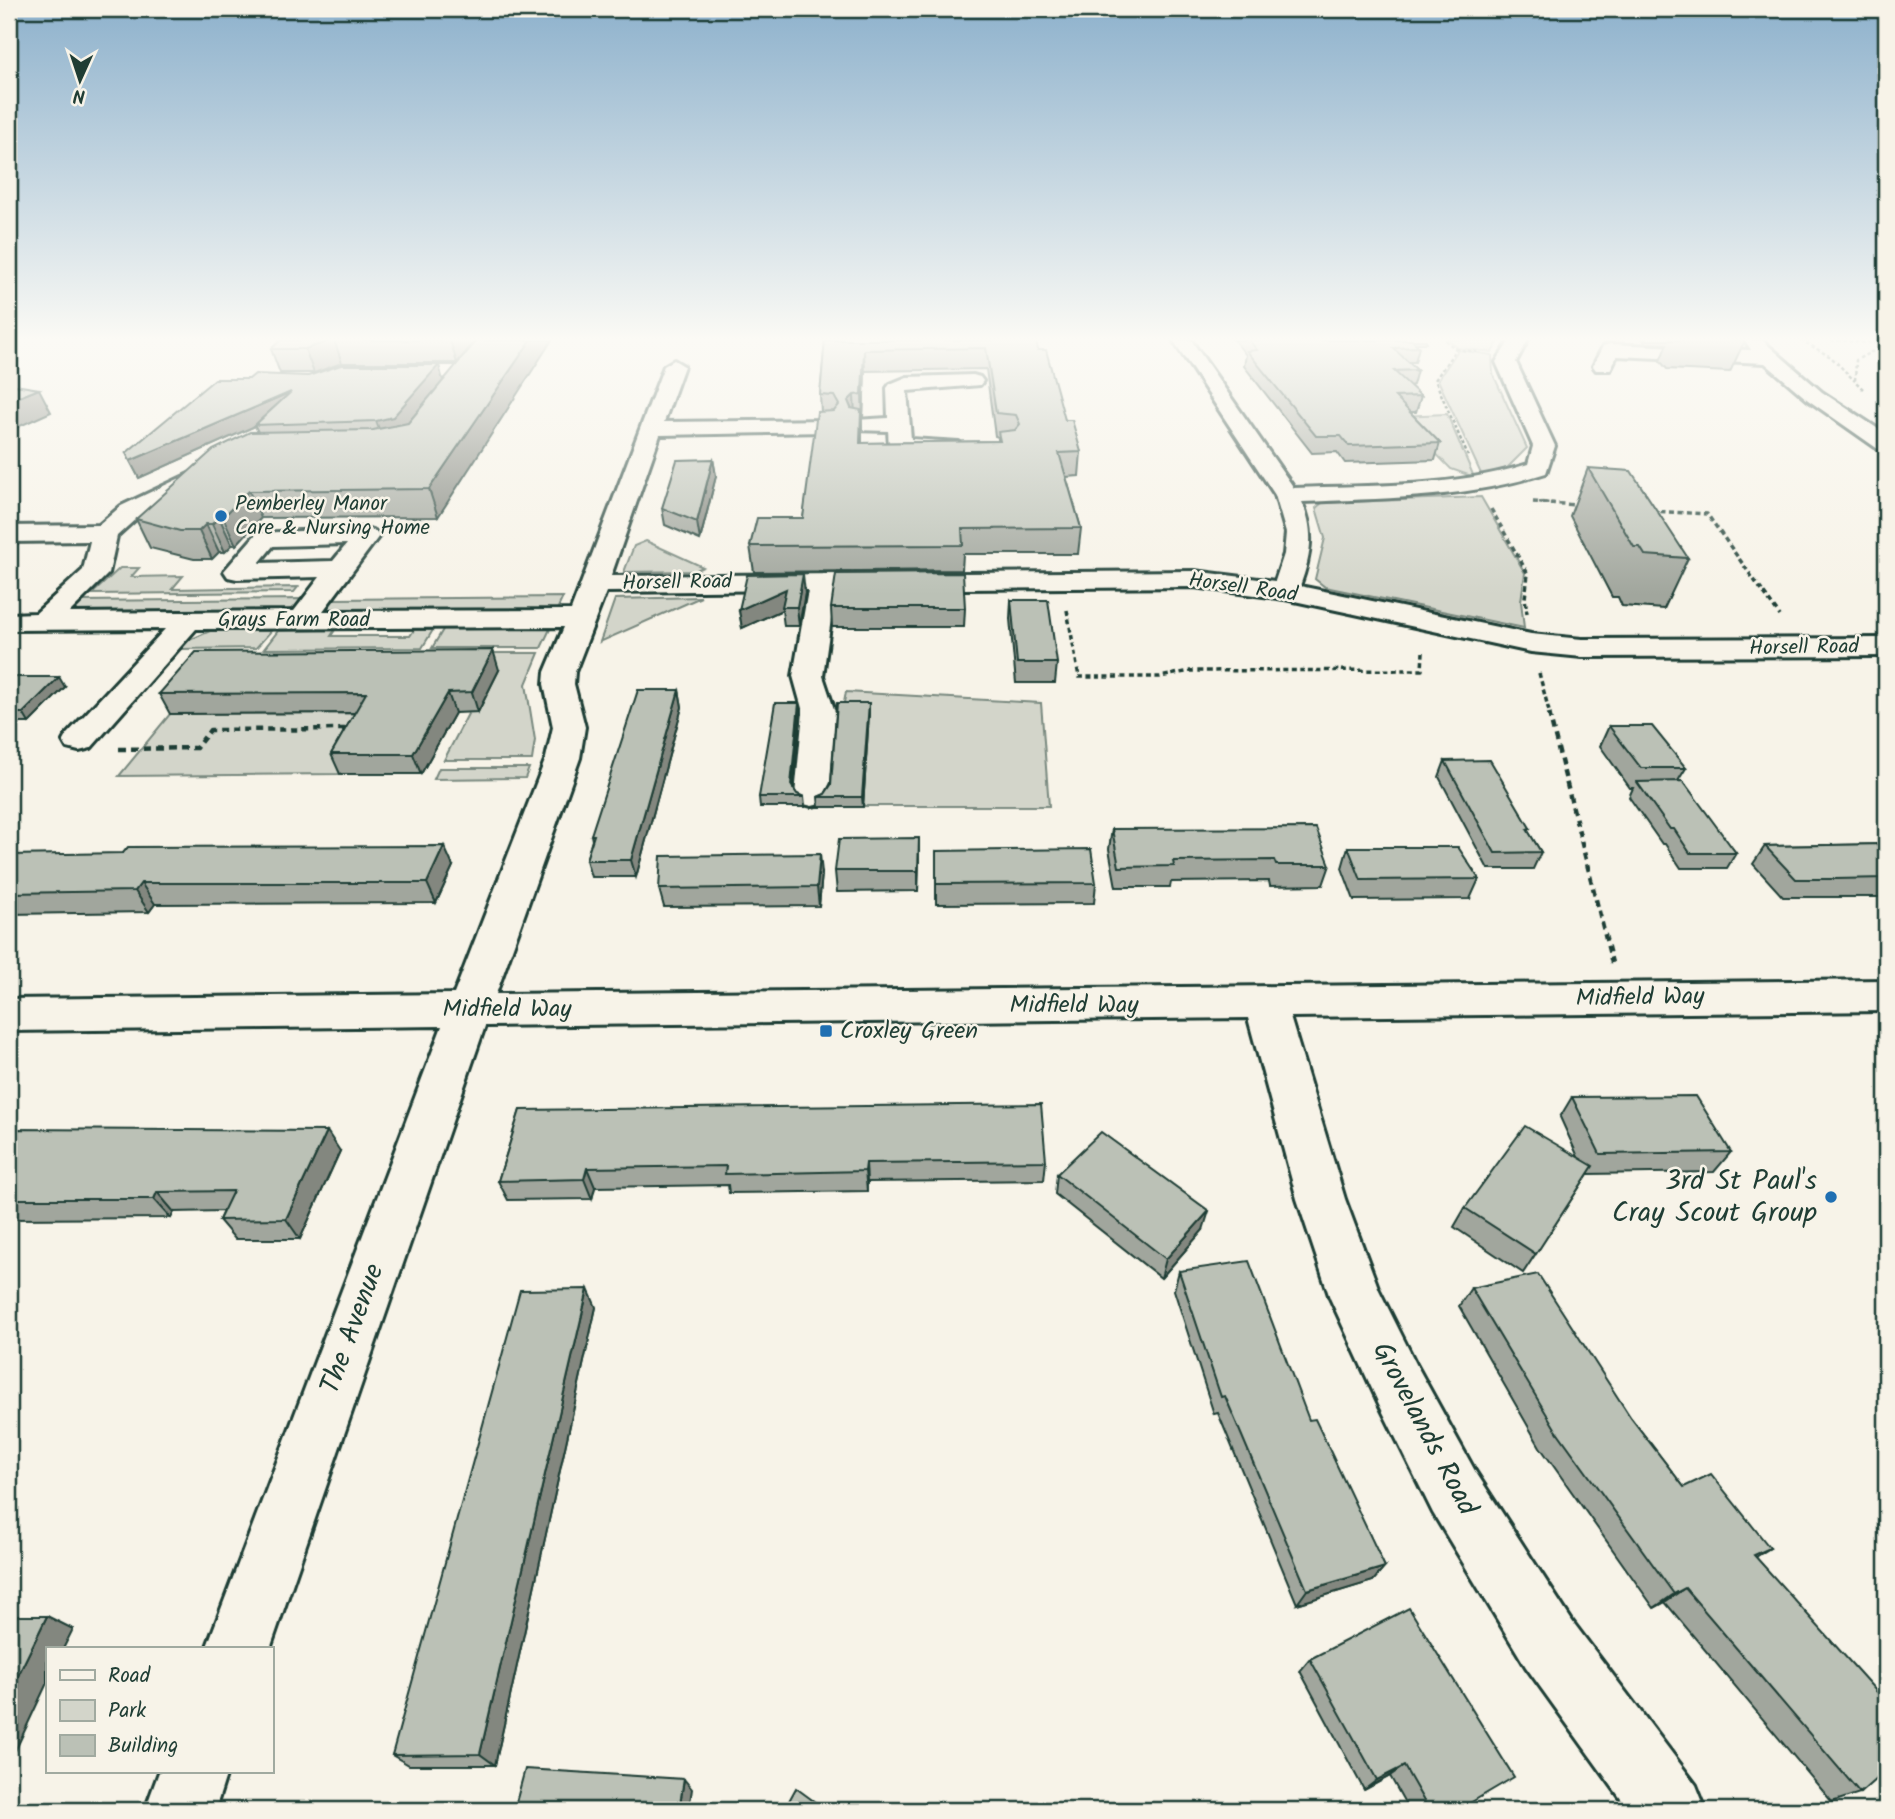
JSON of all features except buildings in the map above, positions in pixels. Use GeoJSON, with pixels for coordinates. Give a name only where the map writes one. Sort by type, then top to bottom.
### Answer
{"type":"FeatureCollection","features":[{"type":"Feature","properties":{"kind":"street"},"geometry":{"type":"LineString","coordinates":[[469,1010],[563,758],[569,727],[559,684],[560,672],[595,584],[652,425]]}},
{"type":"Feature","properties":{"kind":"street"},"geometry":{"type":"LineString","coordinates":[[863,425],[867,425]]}},
{"type":"Feature","properties":{"kind":"street"},"geometry":{"type":"LineString","coordinates":[[899,425],[900,443],[906,445],[966,446]]}},
{"type":"Feature","properties":{"kind":"street"},"geometry":{"type":"LineString","coordinates":[[1240,425],[1287,495],[1297,516],[1300,533],[1298,554],[1285,592]]}},
{"type":"Feature","properties":{"kind":"street"},"geometry":{"type":"LineString","coordinates":[[1287,495],[1483,491],[1538,468],[1545,446],[1535,425]]}},
{"type":"Feature","properties":{"kind":"street"},"geometry":{"type":"LineString","coordinates":[[1858,425],[1886,444]]}},
{"type":"Feature","properties":{"kind":"street"},"geometry":{"type":"LineString","coordinates":[[650,429],[827,426]]}},
{"type":"Feature","properties":{"kind":"street"},"geometry":{"type":"LineString","coordinates":[[43,622],[96,573],[105,533],[130,511],[233,460]]}},
{"type":"Feature","properties":{"kind":"street"},"geometry":{"type":"LineString","coordinates":[[9,534],[105,533]]}},
{"type":"Feature","properties":{"kind":"street"},"geometry":{"type":"LineString","coordinates":[[302,620],[342,569]]}},
{"type":"Feature","properties":{"kind":"street","name":"Horsell Road"},"geometry":{"type":"LineString","coordinates":[[595,584],[1194,579],[1285,592],[1531,643],[1582,648],[1886,647]]}},
{"type":"Feature","properties":{"kind":"street"},"geometry":{"type":"LineString","coordinates":[[812,795],[819,712],[808,676],[823,581]]}},
{"type":"Feature","properties":{"kind":"street","name":"Grays Farm Road"},"geometry":{"type":"LineString","coordinates":[[9,622],[580,618]]}},
{"type":"Feature","properties":{"kind":"street"},"geometry":{"type":"LineString","coordinates":[[79,741],[189,621]]}},
{"type":"Feature","properties":{"kind":"street","name":"Midfield Way"},"geometry":{"type":"LineString","coordinates":[[9,1015],[1886,995]]}},
{"type":"Feature","properties":{"kind":"street","name":"Grovelands Road"},"geometry":{"type":"LineString","coordinates":[[1265,1003],[1321,1199],[1356,1298],[1398,1385],[1454,1492],[1549,1644],[1671,1810]]}},
{"type":"Feature","properties":{"kind":"street","name":"The Avenue"},"geometry":{"type":"LineString","coordinates":[[239,1647],[469,1010]]}},
{"type":"Feature","properties":{"kind":"street"},"geometry":{"type":"LineString","coordinates":[[180,1810],[194,1773]]}},
{"type":"Feature","properties":{"kind":"path"},"geometry":{"type":"LineString","coordinates":[[1454,425],[1483,491],[1528,574],[1525,598],[1531,643],[1620,998]]}},
{"type":"Feature","properties":{"kind":"path"},"geometry":{"type":"LineString","coordinates":[[1483,491],[1582,506]]}},
{"type":"Feature","properties":{"kind":"path"},"geometry":{"type":"LineString","coordinates":[[1651,510],[1707,514],[1804,648]]}},
{"type":"Feature","properties":{"kind":"path"},"geometry":{"type":"LineString","coordinates":[[1061,579],[1079,677],[1160,677],[1190,671],[1422,670],[1425,622]]}},
{"type":"Feature","properties":{"kind":"path"},"geometry":{"type":"LineString","coordinates":[[117,749],[196,748],[210,730],[352,729]]}},
{"type":"Feature","properties":{"kind":"green space"},"geometry":{"type":"Polygon","coordinates":[[[1408,425],[1452,425],[1474,477],[1451,469],[1408,425]]]}},
{"type":"Feature","properties":{"kind":"green space"},"geometry":{"type":"Polygon","coordinates":[[[1459,425],[1516,425],[1527,448],[1507,468],[1482,476],[1459,425]]]}},
{"type":"Feature","properties":{"kind":"green space"},"geometry":{"type":"Polygon","coordinates":[[[1481,497],[1525,573],[1521,601],[1524,628],[1325,587],[1315,579],[1325,538],[1316,508],[1322,503],[1481,497]]]}},
{"type":"Feature","properties":{"kind":"green space"},"geometry":{"type":"Polygon","coordinates":[[[646,541],[703,567],[694,571],[624,572],[634,546],[646,541]]]}},
{"type":"Feature","properties":{"kind":"green space"},"geometry":{"type":"Polygon","coordinates":[[[120,568],[139,568],[131,577],[183,576],[172,589],[298,587],[294,592],[92,594],[120,568]]]}},
{"type":"Feature","properties":{"kind":"green space"},"geometry":{"type":"Polygon","coordinates":[[[563,597],[556,612],[322,613],[332,599],[563,597]]]}},
{"type":"Feature","properties":{"kind":"green space"},"geometry":{"type":"Polygon","coordinates":[[[701,597],[600,642],[615,599],[701,597]]]}},
{"type":"Feature","properties":{"kind":"green space"},"geometry":{"type":"Polygon","coordinates":[[[305,599],[296,607],[281,613],[70,614],[68,611],[79,601],[305,599]]]}},
{"type":"Feature","properties":{"kind":"green space"},"geometry":{"type":"Polygon","coordinates":[[[551,627],[541,648],[432,648],[444,628],[551,627]]]}},
{"type":"Feature","properties":{"kind":"green space"},"geometry":{"type":"Polygon","coordinates":[[[335,630],[331,636],[410,636],[414,630],[433,630],[422,648],[264,649],[278,631],[335,630]]]}},
{"type":"Feature","properties":{"kind":"green space"},"geometry":{"type":"Polygon","coordinates":[[[210,631],[271,631],[256,648],[180,649],[187,641],[210,631]]]}},
{"type":"Feature","properties":{"kind":"green space"},"geometry":{"type":"Polygon","coordinates":[[[471,653],[539,653],[526,684],[535,740],[532,760],[444,760],[469,712],[478,711],[471,653]]]}},
{"type":"Feature","properties":{"kind":"green space"},"geometry":{"type":"Polygon","coordinates":[[[846,692],[1041,703],[1049,806],[863,806],[842,713],[846,692]]]}},
{"type":"Feature","properties":{"kind":"green space"},"geometry":{"type":"Polygon","coordinates":[[[374,713],[340,774],[119,776],[170,714],[374,713]]]}},
{"type":"Feature","properties":{"kind":"green space"},"geometry":{"type":"Polygon","coordinates":[[[439,768],[529,768],[525,778],[434,779],[439,768]]]}},
{"type":"Feature","properties":{"kind":"place","name":"Pemberley Manor Care & Nursing Home"},"geometry":{"type":"Point","coordinates":[221,516]}},
{"type":"Feature","properties":{"kind":"place","name":"Croxley Green"},"geometry":{"type":"Point","coordinates":[826,1031]}},
{"type":"Feature","properties":{"kind":"place","name":"3rd St Paul's Cray Scout Group"},"geometry":{"type":"Point","coordinates":[1831,1197]}}]}
